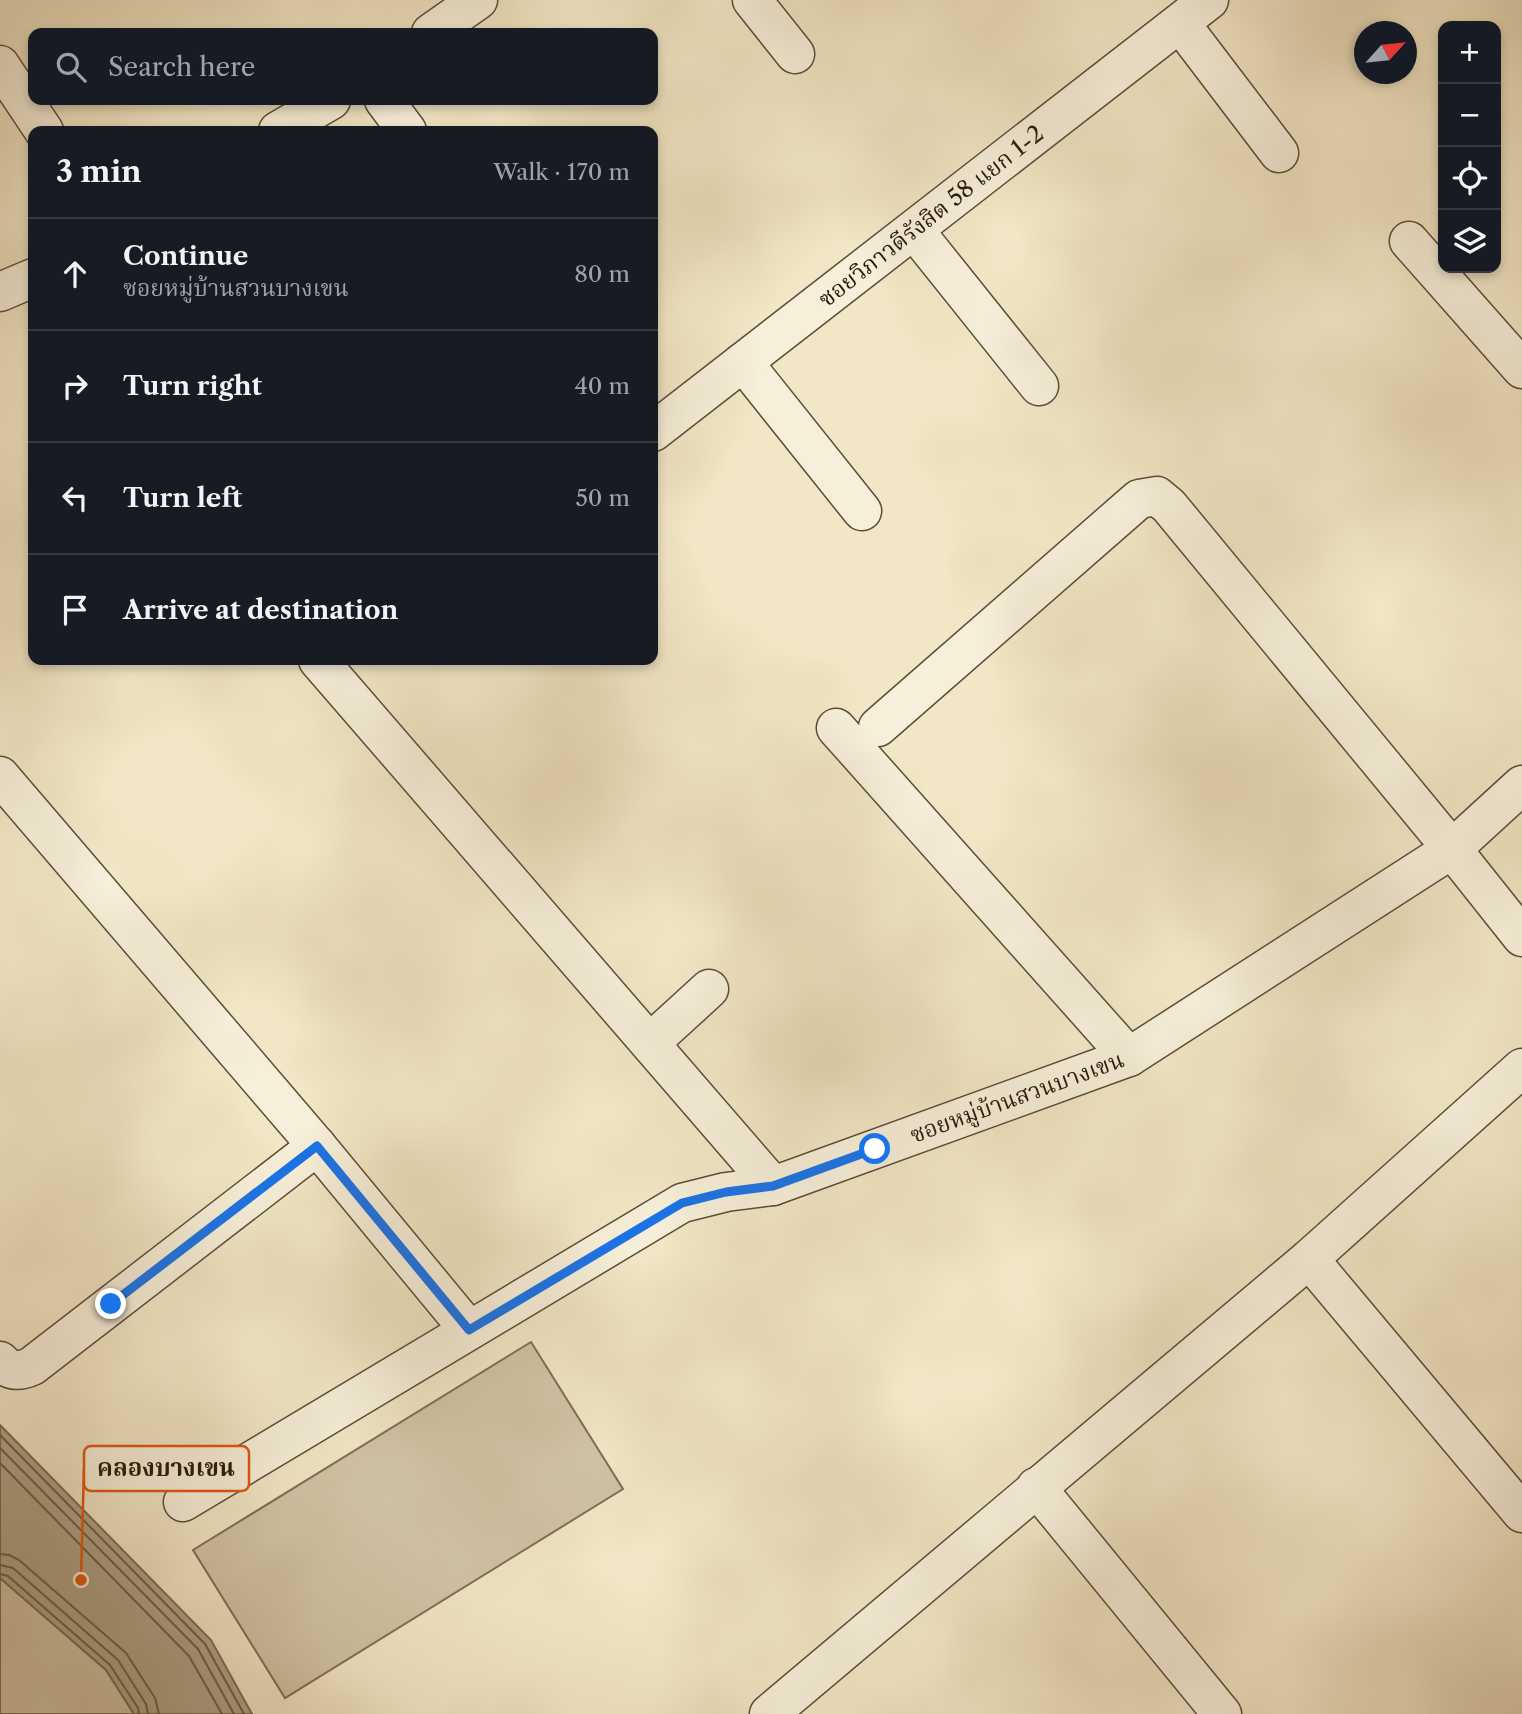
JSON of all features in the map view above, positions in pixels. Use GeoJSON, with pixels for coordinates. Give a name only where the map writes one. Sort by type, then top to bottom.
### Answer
{"type":"FeatureCollection","features":[{"type":"Feature","properties":{"kind":"street"},"geometry":{"type":"LineString","coordinates":[[438,28],[478,0]]}},
{"type":"Feature","properties":{"kind":"street"},"geometry":{"type":"LineString","coordinates":[[752,0],[795,54]]}},
{"type":"Feature","properties":{"kind":"street"},"geometry":{"type":"LineString","coordinates":[[1194,11],[1279,153]]}},
{"type":"Feature","properties":{"kind":"street","name":"ซอยวิภาวดีรังสิต 58 แยก 1-2"},"geometry":{"type":"LineString","coordinates":[[658,428],[1194,11]]}},
{"type":"Feature","properties":{"kind":"street"},"geometry":{"type":"LineString","coordinates":[[0,65],[41,126]]}},
{"type":"Feature","properties":{"kind":"street"},"geometry":{"type":"LineString","coordinates":[[287,126],[322,105]]}},
{"type":"Feature","properties":{"kind":"street"},"geometry":{"type":"LineString","coordinates":[[388,105],[403,126]]}},
{"type":"Feature","properties":{"kind":"street"},"geometry":{"type":"LineString","coordinates":[[914,230],[1039,386]]}},
{"type":"Feature","properties":{"kind":"street"},"geometry":{"type":"LineString","coordinates":[[1409,241],[1522,369]]}},
{"type":"Feature","properties":{"kind":"street"},"geometry":{"type":"LineString","coordinates":[[0,292],[28,280]]}},
{"type":"Feature","properties":{"kind":"street"},"geometry":{"type":"LineString","coordinates":[[743,362],[862,511]]}},
{"type":"Feature","properties":{"kind":"street"},"geometry":{"type":"LineString","coordinates":[[878,727],[1139,499],[1157,496],[1178,517],[1522,937]]}},
{"type":"Feature","properties":{"kind":"street"},"geometry":{"type":"LineString","coordinates":[[322,665],[773,1186]]}},
{"type":"Feature","properties":{"kind":"street"},"geometry":{"type":"LineString","coordinates":[[836,728],[1129,1057]]}},
{"type":"Feature","properties":{"kind":"street"},"geometry":{"type":"LineString","coordinates":[[0,776],[317,1146],[469,1330]]}},
{"type":"Feature","properties":{"kind":"street","name":"ซอยหมู่บ้านสวนบางเขน"},"geometry":{"type":"LineString","coordinates":[[183,1502],[682,1203],[726,1192],[773,1186],[1129,1057],[1452,849],[1522,785]]}},
{"type":"Feature","properties":{"kind":"street"},"geometry":{"type":"LineString","coordinates":[[650,1043],[709,989]]}},
{"type":"Feature","properties":{"kind":"street"},"geometry":{"type":"LineString","coordinates":[[769,1714],[810,1701],[1036,1487],[1309,1259],[1522,1068]]}},
{"type":"Feature","properties":{"kind":"street"},"geometry":{"type":"LineString","coordinates":[[0,1362],[14,1371],[32,1366],[317,1146]]}},
{"type":"Feature","properties":{"kind":"street"},"geometry":{"type":"LineString","coordinates":[[1309,1259],[1522,1514]]}},
{"type":"Feature","properties":{"kind":"street"},"geometry":{"type":"LineString","coordinates":[[1036,1487],[1222,1714]]}},
{"type":"Feature","properties":{"kind":"shaded area"},"geometry":{"type":"Polygon","coordinates":[[[531,1342],[623,1489],[285,1698],[193,1550],[531,1342]]]}},
{"type":"Feature","properties":{"kind":"shaded area"},"geometry":{"type":"Polygon","coordinates":[[[0,1578],[106,1670],[134,1714],[0,1714],[0,1578]]]}},
{"type":"Feature","properties":{"kind":"water"},"geometry":{"type":"Polygon","coordinates":[[[0,1425],[211,1640],[252,1714],[134,1714],[106,1670],[0,1578],[0,1425]]]}},
{"type":"Feature","properties":{"kind":"place","name":"คลองบางเขน"},"geometry":{"type":"Point","coordinates":[81,1580]}},
{"type":"Feature","properties":{"kind":"route"},"geometry":{"type":"LineString","coordinates":[[111,1304],[317,1146],[469,1330],[682,1203],[726,1192],[773,1186],[875,1149]]}}]}
